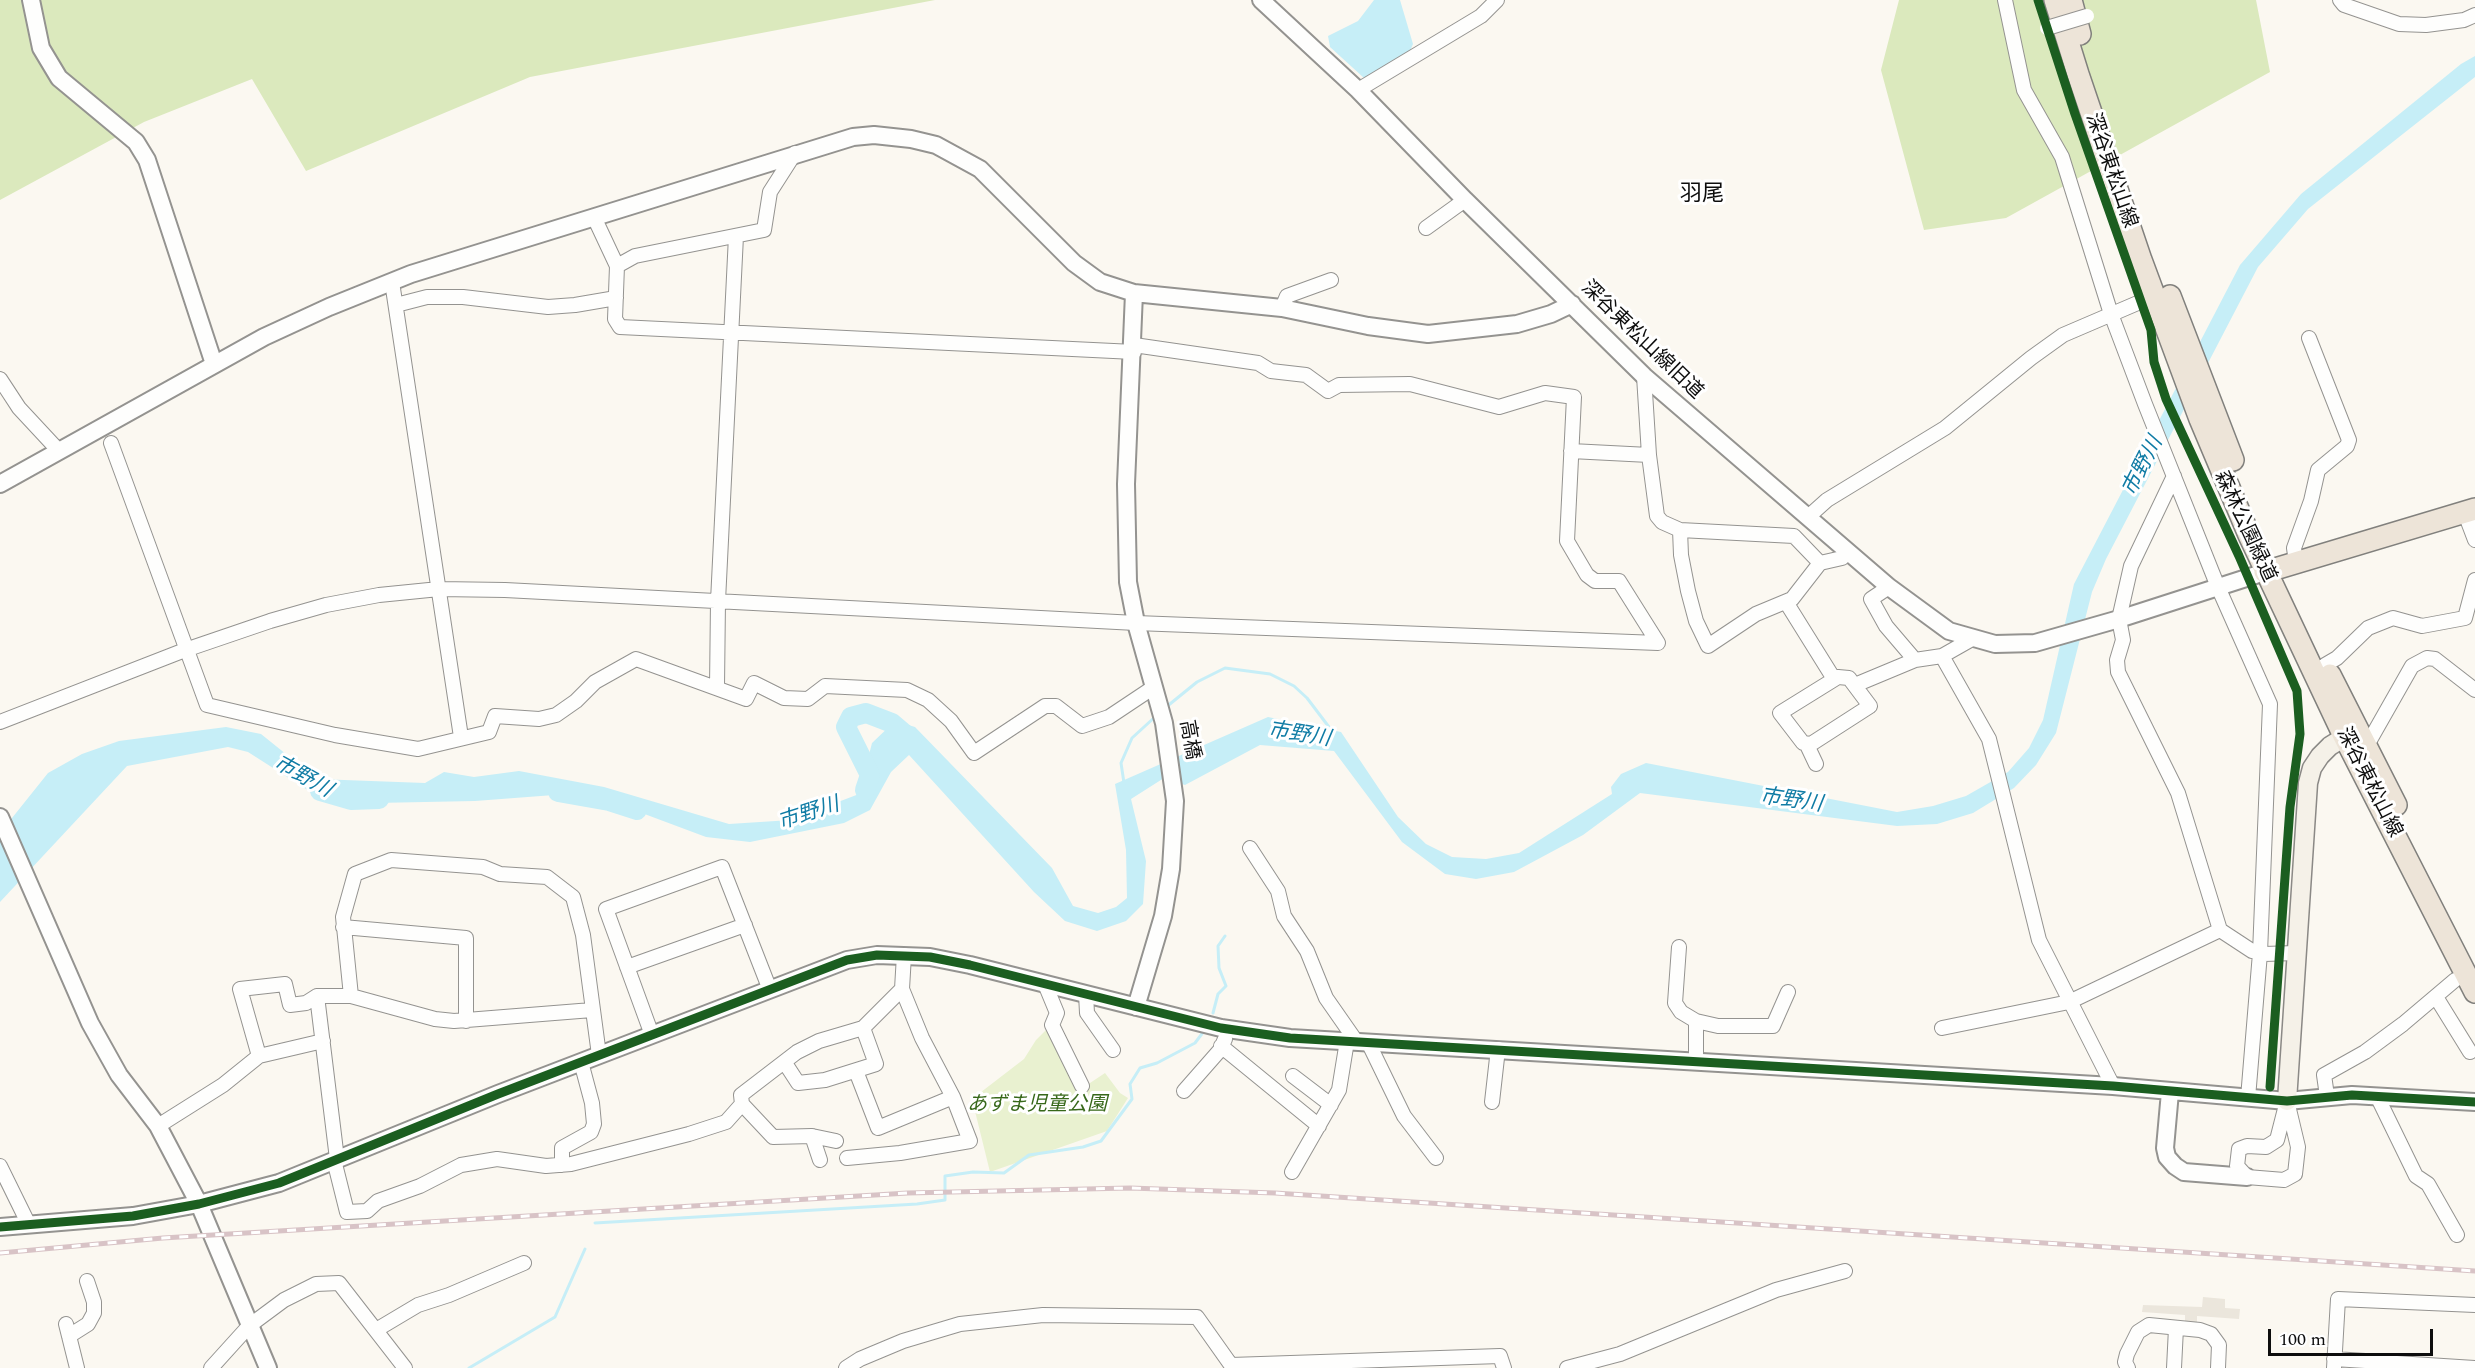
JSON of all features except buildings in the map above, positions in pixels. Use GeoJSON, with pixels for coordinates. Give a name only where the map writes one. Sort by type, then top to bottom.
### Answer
{"type":"FeatureCollection","features":[{"type":"Feature","properties":{"kind":"main road","name":"深谷東松山線"},"geometry":{"type":"LineString","coordinates":[[2055,0],[2101,144],[2154,296],[2176,334]]}},
{"type":"Feature","properties":{"kind":"main road","name":"深谷東松山線"},"geometry":{"type":"LineString","coordinates":[[2071,0],[2091,72],[2176,334],[2206,414],[2325,665],[2356,738],[2475,961]]}},
{"type":"Feature","properties":{"kind":"main road"},"geometry":{"type":"LineString","coordinates":[[2279,567],[2469,510]]}},
{"type":"Feature","properties":{"kind":"main road","name":"深谷東松山線"},"geometry":{"type":"LineString","coordinates":[[2279,567],[2475,992]]}},
{"type":"Feature","properties":{"kind":"main road"},"geometry":{"type":"LineString","coordinates":[[2287,1101],[2308,783],[2312,768],[2320,756],[2356,738]]}},
{"type":"Feature","properties":{"kind":"street"},"geometry":{"type":"LineString","coordinates":[[31,0],[41,48],[59,78],[136,142],[147,160],[214,364]]}},
{"type":"Feature","properties":{"kind":"street","name":"深谷東松山線旧道"},"geometry":{"type":"LineString","coordinates":[[1261,0],[1358,90],[1465,200],[1644,376],[1708,434],[1848,552],[1949,631],[1972,639],[2017,645],[2034,643],[2114,621]]}},
{"type":"Feature","properties":{"kind":"street"},"geometry":{"type":"LineString","coordinates":[[1358,90],[1480,16],[1497,0]]}},
{"type":"Feature","properties":{"kind":"street"},"geometry":{"type":"LineString","coordinates":[[2005,0],[2024,90],[2062,157],[2111,314],[2145,404],[2218,587],[2270,704],[2260,953],[2248,1098]]}},
{"type":"Feature","properties":{"kind":"street"},"geometry":{"type":"LineString","coordinates":[[2340,0],[2344,5],[2399,24],[2464,21],[2475,15]]}},
{"type":"Feature","properties":{"kind":"street"},"geometry":{"type":"LineString","coordinates":[[2047,28],[2087,16]]}},
{"type":"Feature","properties":{"kind":"street"},"geometry":{"type":"LineString","coordinates":[[0,484],[264,337],[392,282],[795,153],[853,137],[895,136],[936,145],[980,169],[1083,269],[1100,282],[1134,293],[1282,308],[1368,326],[1428,334],[1517,324],[1551,314],[1572,304]]}},
{"type":"Feature","properties":{"kind":"street"},"geometry":{"type":"LineString","coordinates":[[617,266],[634,256],[764,230],[770,192],[795,153]]}},
{"type":"Feature","properties":{"kind":"street"},"geometry":{"type":"LineString","coordinates":[[1426,228],[1465,200]]}},
{"type":"Feature","properties":{"kind":"street"},"geometry":{"type":"LineString","coordinates":[[0,722],[185,650],[270,621],[326,605],[439,589],[505,590],[1136,623],[1658,643],[1618,581],[1595,581],[1587,574],[1567,541],[1574,397],[1545,393],[1499,407],[1410,384],[1339,385],[1329,392],[1306,375],[1271,371],[1258,363],[1134,348],[620,327],[615,319],[617,266],[594,217]]}},
{"type":"Feature","properties":{"kind":"street"},"geometry":{"type":"LineString","coordinates":[[717,687],[718,601],[736,236]]}},
{"type":"Feature","properties":{"kind":"street"},"geometry":{"type":"LineString","coordinates":[[1282,308],[1287,296],[1331,280]]}},
{"type":"Feature","properties":{"kind":"street"},"geometry":{"type":"LineString","coordinates":[[392,282],[461,737]]}},
{"type":"Feature","properties":{"kind":"street","name":"高橋"},"geometry":{"type":"LineString","coordinates":[[1134,293],[1134,348],[1126,484],[1126,550],[1136,623],[1164,723],[1175,801],[1171,869],[1163,916],[1136,1007]]}},
{"type":"Feature","properties":{"kind":"street"},"geometry":{"type":"LineString","coordinates":[[1794,536],[1827,500],[1945,428],[2063,335],[2154,296]]}},
{"type":"Feature","properties":{"kind":"street"},"geometry":{"type":"LineString","coordinates":[[396,305],[427,297],[464,297],[548,307],[616,298]]}},
{"type":"Feature","properties":{"kind":"street"},"geometry":{"type":"LineString","coordinates":[[2114,621],[2279,567],[2294,548],[2311,501],[2318,470],[2347,446],[2349,441],[2309,338]]}},
{"type":"Feature","properties":{"kind":"street"},"geometry":{"type":"LineString","coordinates":[[1644,376],[1649,455],[1657,516],[1662,522],[1680,530],[1794,536],[1820,563]]}},
{"type":"Feature","properties":{"kind":"street"},"geometry":{"type":"LineString","coordinates":[[0,379],[20,408],[59,451]]}},
{"type":"Feature","properties":{"kind":"street"},"geometry":{"type":"LineString","coordinates":[[111,443],[207,705],[335,735],[418,749],[489,732],[495,716],[539,719],[556,715],[576,701],[596,682],[636,658],[746,699],[754,683],[784,698],[808,699],[825,686],[907,690],[928,700],[951,721],[974,753],[1045,706],[1056,706],[1082,726],[1109,717],[1154,687]]}},
{"type":"Feature","properties":{"kind":"street"},"geometry":{"type":"LineString","coordinates":[[1571,451],[1649,455]]}},
{"type":"Feature","properties":{"kind":"street"},"geometry":{"type":"LineString","coordinates":[[2174,476],[2131,566],[2114,621],[2124,640],[2117,660],[2118,672],[2178,794],[2220,930],[2244,946],[2260,953],[2296,953]]}},
{"type":"Feature","properties":{"kind":"street"},"geometry":{"type":"LineString","coordinates":[[2469,510],[2475,540]]}},
{"type":"Feature","properties":{"kind":"street"},"geometry":{"type":"LineString","coordinates":[[1680,530],[1681,555],[1688,591],[1696,621],[1708,646],[1756,614],[1786,602],[1805,586],[1820,563],[1842,558],[1848,552]]}},
{"type":"Feature","properties":{"kind":"street"},"geometry":{"type":"LineString","coordinates":[[2325,665],[2337,658],[2368,628],[2393,618],[2422,626],[2464,618],[2475,580]]}},
{"type":"Feature","properties":{"kind":"street"},"geometry":{"type":"LineString","coordinates":[[1889,586],[1871,599],[1890,632],[1915,660]]}},
{"type":"Feature","properties":{"kind":"street"},"geometry":{"type":"LineString","coordinates":[[1786,602],[1834,679]]}},
{"type":"Feature","properties":{"kind":"street"},"geometry":{"type":"LineString","coordinates":[[1855,685],[1915,660],[1942,656],[1972,639]]}},
{"type":"Feature","properties":{"kind":"street"},"geometry":{"type":"LineString","coordinates":[[1942,656],[1989,739],[2039,940],[2113,1086]]}},
{"type":"Feature","properties":{"kind":"street"},"geometry":{"type":"LineString","coordinates":[[2356,738],[2412,666],[2427,658],[2435,659],[2475,690]]}},
{"type":"Feature","properties":{"kind":"street"},"geometry":{"type":"LineString","coordinates":[[1807,745],[1870,706],[1849,678],[1834,679],[1780,713],[1807,745],[1816,764]]}},
{"type":"Feature","properties":{"kind":"street"},"geometry":{"type":"LineString","coordinates":[[0,817],[90,1023],[119,1075],[158,1126],[199,1204],[268,1368]]}},
{"type":"Feature","properties":{"kind":"street"},"geometry":{"type":"LineString","coordinates":[[1250,848],[1278,891],[1284,916],[1307,951],[1326,998],[1357,1041],[1404,1116],[1436,1158]]}},
{"type":"Feature","properties":{"kind":"street"},"geometry":{"type":"LineString","coordinates":[[351,996],[343,917],[355,874],[392,860],[483,867],[500,874],[547,878],[573,897],[583,935],[598,1055]]}},
{"type":"Feature","properties":{"kind":"street"},"geometry":{"type":"LineString","coordinates":[[652,1035],[606,909],[722,867],[770,990]]}},
{"type":"Feature","properties":{"kind":"street"},"geometry":{"type":"LineString","coordinates":[[627,967],[745,925]]}},
{"type":"Feature","properties":{"kind":"street"},"geometry":{"type":"LineString","coordinates":[[344,927],[466,938],[466,1020]]}},
{"type":"Feature","properties":{"kind":"street"},"geometry":{"type":"LineString","coordinates":[[1942,1028],[2069,1002],[2220,930]]}},
{"type":"Feature","properties":{"kind":"street"},"geometry":{"type":"LineString","coordinates":[[1679,947],[1674,1003],[1696,1021],[1718,1026],[1773,1026],[1788,992]]}},
{"type":"Feature","properties":{"kind":"street"},"geometry":{"type":"LineString","coordinates":[[0,1227],[133,1216],[199,1204],[279,1183],[598,1055],[847,960],[877,956],[904,956],[970,964],[1230,1029],[1290,1038],[2113,1086],[2287,1101],[2327,1096],[2377,1096],[2475,1102]]}},
{"type":"Feature","properties":{"kind":"street"},"geometry":{"type":"LineString","coordinates":[[847,1158],[900,1153],[970,1141],[953,1097],[922,1038],[902,989],[904,956]]}},
{"type":"Feature","properties":{"kind":"street"},"geometry":{"type":"LineString","coordinates":[[2327,1096],[2325,1075],[2365,1052],[2455,980]]}},
{"type":"Feature","properties":{"kind":"street"},"geometry":{"type":"LineString","coordinates":[[259,1056],[240,989],[285,984],[290,1005],[306,1003],[317,996],[351,996],[435,1019],[466,1020],[592,1010]]}},
{"type":"Feature","properties":{"kind":"street"},"geometry":{"type":"LineString","coordinates":[[1045,984],[1057,1013],[1052,1025],[1082,1086]]}},
{"type":"Feature","properties":{"kind":"street"},"geometry":{"type":"LineString","coordinates":[[836,1141],[812,1136],[773,1137],[742,1104],[741,1095],[797,1052],[819,1041],[863,1028],[902,989]]}},
{"type":"Feature","properties":{"kind":"street"},"geometry":{"type":"LineString","coordinates":[[1086,994],[1087,1013],[1113,1050]]}},
{"type":"Feature","properties":{"kind":"street"},"geometry":{"type":"LineString","coordinates":[[317,996],[335,1160],[347,1212],[367,1210],[378,1201],[420,1186],[461,1165],[497,1159],[546,1166],[562,1165],[689,1134],[726,1122],[742,1104]]}},
{"type":"Feature","properties":{"kind":"street"},"geometry":{"type":"LineString","coordinates":[[2436,997],[2470,1052]]}},
{"type":"Feature","properties":{"kind":"street"},"geometry":{"type":"LineString","coordinates":[[1696,1021],[1696,1061]]}},
{"type":"Feature","properties":{"kind":"street"},"geometry":{"type":"LineString","coordinates":[[785,1063],[798,1083],[825,1080],[876,1064],[863,1028]]}},
{"type":"Feature","properties":{"kind":"street"},"geometry":{"type":"LineString","coordinates":[[1184,1090],[1221,1046],[1230,1029]]}},
{"type":"Feature","properties":{"kind":"street"},"geometry":{"type":"LineString","coordinates":[[158,1126],[223,1085],[259,1056],[323,1041]]}},
{"type":"Feature","properties":{"kind":"street"},"geometry":{"type":"LineString","coordinates":[[1292,1172],[1339,1090],[1357,1041]]}},
{"type":"Feature","properties":{"kind":"street"},"geometry":{"type":"LineString","coordinates":[[1221,1046],[1319,1126]]}},
{"type":"Feature","properties":{"kind":"street"},"geometry":{"type":"LineString","coordinates":[[1492,1102],[1498,1049]]}},
{"type":"Feature","properties":{"kind":"street"},"geometry":{"type":"LineString","coordinates":[[562,1165],[562,1148],[591,1132],[594,1124],[592,1103],[581,1062]]}},
{"type":"Feature","properties":{"kind":"street"},"geometry":{"type":"LineString","coordinates":[[856,1071],[878,1128],[953,1097]]}},
{"type":"Feature","properties":{"kind":"street"},"geometry":{"type":"LineString","coordinates":[[1293,1076],[1331,1105]]}},
{"type":"Feature","properties":{"kind":"street"},"geometry":{"type":"LineString","coordinates":[[2170,1092],[2165,1148],[2167,1157],[2184,1173],[2237,1173],[2284,1180],[2295,1174],[2298,1139],[2287,1101]]}},
{"type":"Feature","properties":{"kind":"street"},"geometry":{"type":"LineString","coordinates":[[2377,1096],[2416,1176],[2428,1184],[2457,1235]]}},
{"type":"Feature","properties":{"kind":"street"},"geometry":{"type":"LineString","coordinates":[[2237,1173],[2238,1153],[2242,1146],[2266,1147],[2277,1140],[2287,1101]]}},
{"type":"Feature","properties":{"kind":"street"},"geometry":{"type":"LineString","coordinates":[[812,1136],[820,1160]]}},
{"type":"Feature","properties":{"kind":"street"},"geometry":{"type":"LineString","coordinates":[[0,1166],[29,1225]]}},
{"type":"Feature","properties":{"kind":"street"},"geometry":{"type":"LineString","coordinates":[[376,1330],[418,1305],[449,1295],[524,1263]]}},
{"type":"Feature","properties":{"kind":"street"},"geometry":{"type":"LineString","coordinates":[[1567,1368],[1620,1354],[1776,1290],[1845,1271]]}},
{"type":"Feature","properties":{"kind":"street"},"geometry":{"type":"LineString","coordinates":[[77,1368],[68,1330],[88,1324],[94,1313],[94,1302],[87,1281]]}},
{"type":"Feature","properties":{"kind":"street"},"geometry":{"type":"LineString","coordinates":[[211,1368],[249,1326],[284,1300],[316,1284],[339,1283],[405,1368]]}},
{"type":"Feature","properties":{"kind":"street"},"geometry":{"type":"LineString","coordinates":[[2475,1305],[2338,1299],[2334,1364],[2475,1368]]}},
{"type":"Feature","properties":{"kind":"street"},"geometry":{"type":"LineString","coordinates":[[846,1368],[860,1359],[903,1341],[960,1324],[1043,1315],[1197,1317],[1231,1365],[1500,1356],[1504,1368]]}},
{"type":"Feature","properties":{"kind":"street"},"geometry":{"type":"LineString","coordinates":[[2118,1368],[2127,1361],[2138,1332],[2144,1327],[2200,1330],[2211,1334],[2219,1345],[2218,1368]]}},
{"type":"Feature","properties":{"kind":"street"},"geometry":{"type":"LineString","coordinates":[[2174,1368],[2176,1328]]}},
{"type":"Feature","properties":{"kind":"green space"},"geometry":{"type":"Polygon","coordinates":[[[0,0],[935,0],[530,77],[306,171],[252,79],[144,122],[0,200],[0,0]]]}},
{"type":"Feature","properties":{"kind":"green space"},"geometry":{"type":"Polygon","coordinates":[[[1899,0],[2256,0],[2270,72],[2006,218],[1924,230],[1881,70],[1899,0]]]}},
{"type":"Feature","properties":{"kind":"green space","name":"あずま児童公園"},"geometry":{"type":"Polygon","coordinates":[[[1048,1028],[1081,1089],[1105,1073],[1120,1093],[1128,1098],[1107,1131],[990,1172],[972,1099],[1024,1059],[1036,1040],[1048,1028]]]}},
{"type":"Feature","properties":{"kind":"shaded area"},"geometry":{"type":"Polygon","coordinates":[[[2203,1297],[2225,1299],[2225,1308],[2240,1309],[2239,1319],[2197,1316],[2197,1322],[2185,1322],[2185,1315],[2142,1312],[2143,1305],[2202,1307],[2203,1297]]]}},
{"type":"Feature","properties":{"kind":"water"},"geometry":{"type":"Polygon","coordinates":[[[1374,0],[1400,0],[1413,44],[1410,51],[1364,78],[1330,47],[1328,36],[1358,21],[1374,0]]]}},
{"type":"Feature","properties":{"kind":"water"},"geometry":{"type":"Polygon","coordinates":[[[2475,56],[2475,77],[2308,209],[2258,267],[2106,559],[2092,592],[2056,733],[2036,765],[2014,788],[1973,813],[1937,824],[1897,826],[1640,793],[1583,835],[1514,872],[1476,879],[1445,874],[1402,842],[1334,751],[1260,745],[1185,785],[1164,778],[1131,799],[1146,861],[1143,904],[1126,921],[1097,931],[1065,921],[1034,892],[909,755],[891,772],[870,810],[844,823],[750,842],[706,837],[599,797],[554,795],[475,801],[375,803],[317,796],[248,752],[228,747],[127,766],[0,902],[0,842],[12,818],[48,773],[82,754],[119,741],[226,727],[261,734],[317,779],[425,783],[444,772],[474,777],[519,771],[604,787],[729,824],[791,820],[859,794],[872,743],[895,721],[915,727],[1052,868],[1073,906],[1098,913],[1116,907],[1127,898],[1126,850],[1115,784],[1268,717],[1341,732],[1398,817],[1426,844],[1452,857],[1486,859],[1519,853],[1612,794],[1611,787],[1621,774],[1646,763],[1897,812],[1933,806],[1966,796],[2008,772],[2029,748],[2043,720],[2074,584],[2240,265],[2301,194],[2461,64],[2475,56]]]}},
{"type":"Feature","properties":{"kind":"waterway"},"geometry":{"type":"LineString","coordinates":[[1165,708],[1197,682],[1225,668],[1270,674],[1294,686],[1307,698],[1332,731]]}},
{"type":"Feature","properties":{"kind":"waterway","name":"市野川"},"geometry":{"type":"LineString","coordinates":[[865,790],[870,775],[846,727],[851,717],[866,713],[892,723],[912,740]]}},
{"type":"Feature","properties":{"kind":"waterway"},"geometry":{"type":"LineString","coordinates":[[1124,783],[1121,763],[1132,738],[1156,716]]}},
{"type":"Feature","properties":{"kind":"waterway","name":"市野川"},"geometry":{"type":"LineString","coordinates":[[320,791],[351,800],[379,799]]}},
{"type":"Feature","properties":{"kind":"waterway","name":"市野川"},"geometry":{"type":"LineString","coordinates":[[558,792],[609,801],[637,810]]}},
{"type":"Feature","properties":{"kind":"waterway"},"geometry":{"type":"LineString","coordinates":[[1213,1013],[1218,994],[1226,986],[1219,968],[1218,946],[1225,936]]}},
{"type":"Feature","properties":{"kind":"waterway"},"geometry":{"type":"LineString","coordinates":[[595,1223],[917,1204],[945,1200],[945,1176],[973,1172],[1004,1173],[1029,1155],[1083,1147],[1101,1141],[1132,1099],[1130,1084],[1140,1068],[1157,1063],[1195,1043],[1204,1031]]}},
{"type":"Feature","properties":{"kind":"waterway"},"geometry":{"type":"LineString","coordinates":[[469,1368],[555,1317],[585,1249]]}},
{"type":"Feature","properties":{"kind":"railway"},"geometry":{"type":"LineString","coordinates":[[0,1253],[163,1238],[908,1193],[1130,1188],[1275,1193],[2475,1271]]}},
{"type":"Feature","properties":{"kind":"cycle path","name":"森林公園緑道"},"geometry":{"type":"LineString","coordinates":[[2038,0],[2075,114],[2151,330],[2154,362],[2166,399],[2239,556],[2297,691],[2300,734],[2290,807],[2270,1087]]}},
{"type":"Feature","properties":{"kind":"cycle path"},"geometry":{"type":"LineString","coordinates":[[0,1227],[133,1216],[199,1204],[279,1183],[498,1094],[847,960],[877,955],[930,957],[970,965],[1221,1028],[1290,1038],[2113,1086],[2287,1101],[2352,1095],[2475,1102]]}},
{"type":"Feature","properties":{"kind":"district","name":"羽尾"},"geometry":{"type":"Point","coordinates":[1702,196]}}]}
